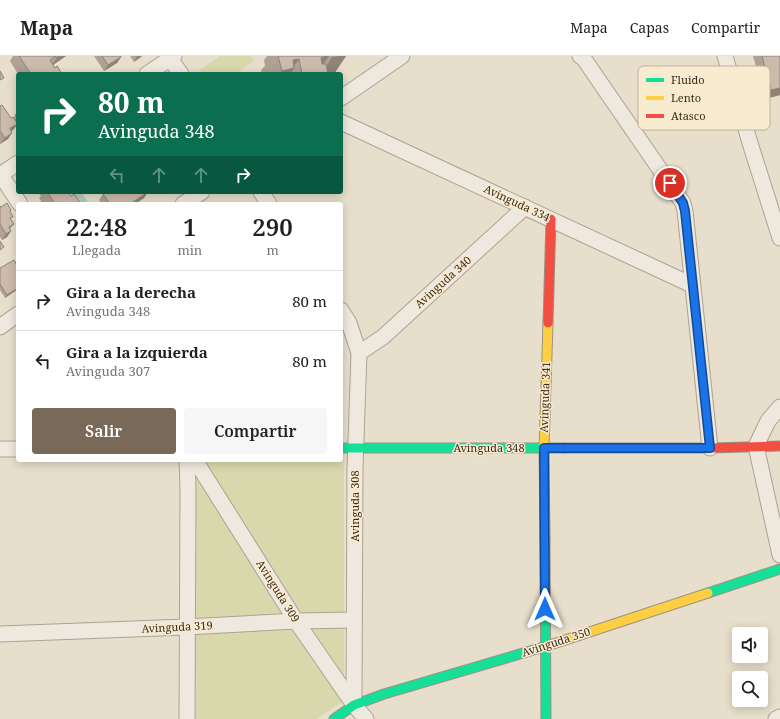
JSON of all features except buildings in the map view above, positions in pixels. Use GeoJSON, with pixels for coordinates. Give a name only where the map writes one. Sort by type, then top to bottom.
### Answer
{"type":"FeatureCollection","features":[{"type":"Feature","properties":{"kind":"street"},"geometry":{"type":"LineString","coordinates":[[343,97],[402,56]]}},
{"type":"Feature","properties":{"kind":"street"},"geometry":{"type":"LineString","coordinates":[[580,56],[584,59],[683,203],[710,448]]}},
{"type":"Feature","properties":{"kind":"street"},"geometry":{"type":"LineString","coordinates":[[725,56],[728,66]]}},
{"type":"Feature","properties":{"kind":"street"},"geometry":{"type":"LineString","coordinates":[[150,72],[171,57],[180,72]]}},
{"type":"Feature","properties":{"kind":"street","name":"Avinguda 334"},"geometry":{"type":"LineString","coordinates":[[343,123],[692,285]]}},
{"type":"Feature","properties":{"kind":"street"},"geometry":{"type":"LineString","coordinates":[[746,130],[780,238]]}},
{"type":"Feature","properties":{"kind":"street"},"geometry":{"type":"LineString","coordinates":[[16,164],[0,175],[19,202]]}},
{"type":"Feature","properties":{"kind":"street"},"geometry":{"type":"LineString","coordinates":[[187,202],[199,194]]}},
{"type":"Feature","properties":{"kind":"street","name":"Avinguda 340"},"geometry":{"type":"LineString","coordinates":[[359,353],[382,337],[525,207]]}},
{"type":"Feature","properties":{"kind":"street","name":"Avinguda 341"},"geometry":{"type":"LineString","coordinates":[[546,719],[544,448],[550,219]]}},
{"type":"Feature","properties":{"kind":"street","name":"Avinguda 308"},"geometry":{"type":"LineString","coordinates":[[343,313],[349,323],[359,353],[348,448],[354,620],[354,705]]}},
{"type":"Feature","properties":{"kind":"street"},"geometry":{"type":"LineString","coordinates":[[0,326],[16,315]]}},
{"type":"Feature","properties":{"kind":"street"},"geometry":{"type":"LineString","coordinates":[[780,407],[768,421],[756,446],[780,555]]}},
{"type":"Feature","properties":{"kind":"street","name":"Avinguda 348"},"geometry":{"type":"LineString","coordinates":[[348,448],[710,448],[780,446]]}},
{"type":"Feature","properties":{"kind":"street"},"geometry":{"type":"LineString","coordinates":[[0,449],[16,449]]}},
{"type":"Feature","properties":{"kind":"street"},"geometry":{"type":"LineString","coordinates":[[187,462],[187,719]]}},
{"type":"Feature","properties":{"kind":"street","name":"Avinguda 309"},"geometry":{"type":"LineString","coordinates":[[196,462],[296,621],[354,705],[366,719]]}},
{"type":"Feature","properties":{"kind":"street","name":"Avinguda 350"},"geometry":{"type":"LineString","coordinates":[[334,719],[354,705],[384,694],[546,646],[780,569]]}},
{"type":"Feature","properties":{"kind":"street","name":"Avinguda 319"},"geometry":{"type":"LineString","coordinates":[[0,634],[296,621],[354,620]]}},
{"type":"Feature","properties":{"kind":"street"},"geometry":{"type":"LineString","coordinates":[[776,719],[780,717]]}},
{"type":"Feature","properties":{"kind":"green space"},"geometry":{"type":"Polygon","coordinates":[[[220,56],[251,56],[254,61],[238,72],[201,72],[200,70],[220,56]]]}},
{"type":"Feature","properties":{"kind":"green space"},"geometry":{"type":"Polygon","coordinates":[[[344,455],[344,701],[316,719],[194,719],[193,462],[343,462],[344,455]]]}},
{"type":"Feature","properties":{"kind":"shaded area"},"geometry":{"type":"Polygon","coordinates":[[[74,194],[82,194],[88,202],[76,202],[71,196],[74,194]]]}},
{"type":"Feature","properties":{"kind":"traffic: fast"},"geometry":{"type":"LineString","coordinates":[[343,448],[565,448]]}},
{"type":"Feature","properties":{"kind":"traffic: fast"},"geometry":{"type":"LineString","coordinates":[[545,538],[546,719]]}},
{"type":"Feature","properties":{"kind":"traffic: fast"},"geometry":{"type":"LineString","coordinates":[[708,593],[780,569]]}},
{"type":"Feature","properties":{"kind":"traffic: fast"},"geometry":{"type":"LineString","coordinates":[[334,719],[354,705],[384,694],[547,646]]}},
{"type":"Feature","properties":{"kind":"traffic: slow"},"geometry":{"type":"LineString","coordinates":[[545,538],[544,448],[548,323]]}},
{"type":"Feature","properties":{"kind":"traffic: slow"},"geometry":{"type":"LineString","coordinates":[[547,646],[708,593]]}},
{"type":"Feature","properties":{"kind":"traffic: jam"},"geometry":{"type":"LineString","coordinates":[[548,323],[551,219]]}},
{"type":"Feature","properties":{"kind":"traffic: jam"},"geometry":{"type":"LineString","coordinates":[[565,448],[710,448],[780,446]]}},
{"type":"Feature","properties":{"kind":"route"},"geometry":{"type":"LineString","coordinates":[[545,609],[544,448],[710,448],[685,211],[683,203],[670,183]]}}]}
